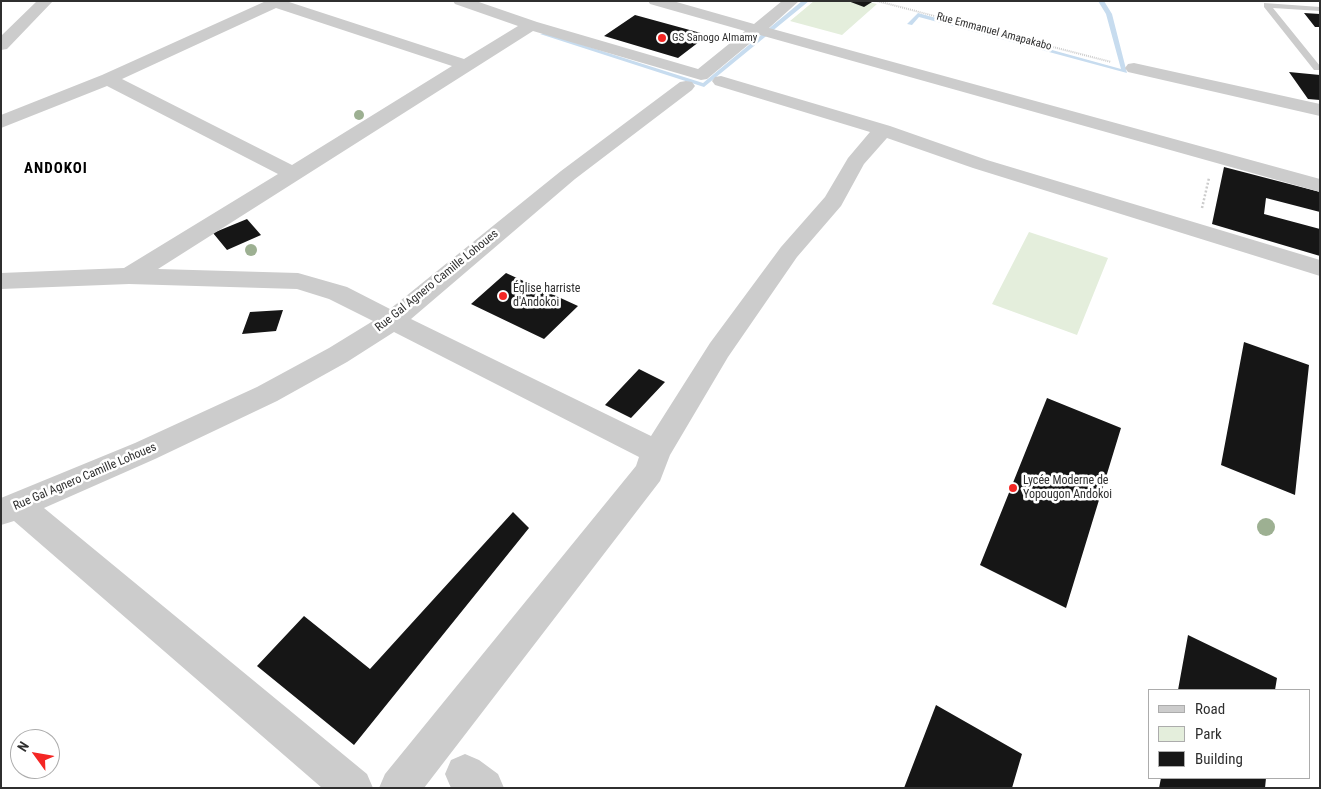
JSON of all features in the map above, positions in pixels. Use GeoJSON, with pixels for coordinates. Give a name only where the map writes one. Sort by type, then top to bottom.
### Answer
{"type":"FeatureCollection","features":[{"type":"Feature","properties":{"kind":"street"},"geometry":{"type":"LineString","coordinates":[[1,45],[46,1]]}},
{"type":"Feature","properties":{"kind":"street"},"geometry":{"type":"LineString","coordinates":[[460,1],[694,81]]}},
{"type":"Feature","properties":{"kind":"street"},"geometry":{"type":"LineString","coordinates":[[655,1],[1320,186]]}},
{"type":"Feature","properties":{"kind":"street","name":"Rue Gal Agnero Camille Lohoues"},"geometry":{"type":"LineString","coordinates":[[10,509],[145,451],[267,394],[338,355],[393,320],[464,259],[568,175],[694,81],[792,1]]}},
{"type":"Feature","properties":{"kind":"street"},"geometry":{"type":"LineString","coordinates":[[1,122],[108,79],[278,2],[465,65]]}},
{"type":"Feature","properties":{"kind":"street"},"geometry":{"type":"LineString","coordinates":[[130,276],[531,25]]}},
{"type":"Feature","properties":{"kind":"street"},"geometry":{"type":"LineString","coordinates":[[1134,68],[1320,110]]}},
{"type":"Feature","properties":{"kind":"street"},"geometry":{"type":"LineString","coordinates":[[108,79],[294,174]]}},
{"type":"Feature","properties":{"kind":"street"},"geometry":{"type":"LineString","coordinates":[[721,81],[883,130],[980,164],[1320,268]]}},
{"type":"Feature","properties":{"kind":"street"},"geometry":{"type":"LineString","coordinates":[[399,788],[649,472],[656,452],[719,350],[788,252],[841,189],[855,162],[883,130]]}},
{"type":"Feature","properties":{"kind":"street"},"geometry":{"type":"LineString","coordinates":[[1,280],[130,276],[242,278],[298,282],[338,294],[393,320],[656,452]]}},
{"type":"Feature","properties":{"kind":"street"},"geometry":{"type":"LineString","coordinates":[[10,509],[354,788]]}},
{"type":"Feature","properties":{"kind":"lane"},"geometry":{"type":"LineString","coordinates":[[1317,68],[1267,5],[1320,9]]}},
{"type":"Feature","properties":{"kind":"path","name":"Rue Emmanuel Amapakabo"},"geometry":{"type":"LineString","coordinates":[[877,1],[1112,62]]}},
{"type":"Feature","properties":{"kind":"path"},"geometry":{"type":"LineString","coordinates":[[1196,229],[1214,158]]}},
{"type":"Feature","properties":{"kind":"green space"},"geometry":{"type":"Polygon","coordinates":[[[814,1],[864,1],[877,4],[842,35],[790,21],[814,1]]]}},
{"type":"Feature","properties":{"kind":"green space"},"geometry":{"type":"Polygon","coordinates":[[[1029,232],[1108,258],[1077,335],[992,304],[1029,232]]]}},
{"type":"Feature","properties":{"kind":"building"},"geometry":{"type":"Polygon","coordinates":[[[848,1],[870,1],[872,2],[864,7],[848,1]]]}},
{"type":"Feature","properties":{"kind":"building"},"geometry":{"type":"Polygon","coordinates":[[[1304,13],[1320,14],[1320,27],[1315,27],[1304,13]]]}},
{"type":"Feature","properties":{"kind":"building"},"geometry":{"type":"Polygon","coordinates":[[[635,15],[708,35],[678,58],[604,36],[635,15]]]}},
{"type":"Feature","properties":{"kind":"building"},"geometry":{"type":"Polygon","coordinates":[[[1289,72],[1320,75],[1320,100],[1308,99],[1289,72]]]}},
{"type":"Feature","properties":{"kind":"building"},"geometry":{"type":"Polygon","coordinates":[[[1224,167],[1320,192],[1320,212],[1266,198],[1264,214],[1320,229],[1320,256],[1212,224],[1224,167]]]}},
{"type":"Feature","properties":{"kind":"building"},"geometry":{"type":"Polygon","coordinates":[[[247,219],[261,235],[227,250],[213,233],[247,219]]]}},
{"type":"Feature","properties":{"kind":"building"},"geometry":{"type":"Polygon","coordinates":[[[506,273],[578,306],[544,339],[471,304],[506,273]]]}},
{"type":"Feature","properties":{"kind":"building"},"geometry":{"type":"Polygon","coordinates":[[[283,310],[276,331],[242,334],[250,312],[283,310]]]}},
{"type":"Feature","properties":{"kind":"building"},"geometry":{"type":"Polygon","coordinates":[[[1244,342],[1309,365],[1295,495],[1221,465],[1244,342]]]}},
{"type":"Feature","properties":{"kind":"building"},"geometry":{"type":"Polygon","coordinates":[[[639,369],[665,382],[631,418],[605,405],[639,369]]]}},
{"type":"Feature","properties":{"kind":"building"},"geometry":{"type":"Polygon","coordinates":[[[1047,398],[1121,428],[1066,608],[980,565],[1047,398]]]}},
{"type":"Feature","properties":{"kind":"building"},"geometry":{"type":"Polygon","coordinates":[[[513,512],[529,528],[354,745],[257,666],[304,616],[370,669],[513,512]]]}},
{"type":"Feature","properties":{"kind":"building"},"geometry":{"type":"Polygon","coordinates":[[[1188,635],[1277,678],[1275,689],[1178,689],[1188,635]]]}},
{"type":"Feature","properties":{"kind":"building"},"geometry":{"type":"Polygon","coordinates":[[[936,705],[1022,754],[1012,788],[904,788],[936,705]]]}},
{"type":"Feature","properties":{"kind":"building"},"geometry":{"type":"Polygon","coordinates":[[[1161,779],[1266,779],[1265,788],[1159,788],[1161,779]]]}},
{"type":"Feature","properties":{"kind":"waterway"},"geometry":{"type":"LineString","coordinates":[[543,34],[704,85],[806,1]]}},
{"type":"Feature","properties":{"kind":"waterway"},"geometry":{"type":"LineString","coordinates":[[910,24],[918,15],[1125,72],[1109,14],[1101,1]]}},
{"type":"Feature","properties":{"kind":"place","name":"GS Sanogo Almamy"},"geometry":{"type":"Point","coordinates":[662,38]}},
{"type":"Feature","properties":{"kind":"place","name":"Église harriste d'Andokoi"},"geometry":{"type":"Point","coordinates":[503,296]}},
{"type":"Feature","properties":{"kind":"place","name":"Lycée Moderne de Yopougon Andokoi"},"geometry":{"type":"Point","coordinates":[1013,488]}},
{"type":"Feature","properties":{"kind":"district","name":"ANDOKOI"},"geometry":{"type":"Point","coordinates":[56,169]}}]}
